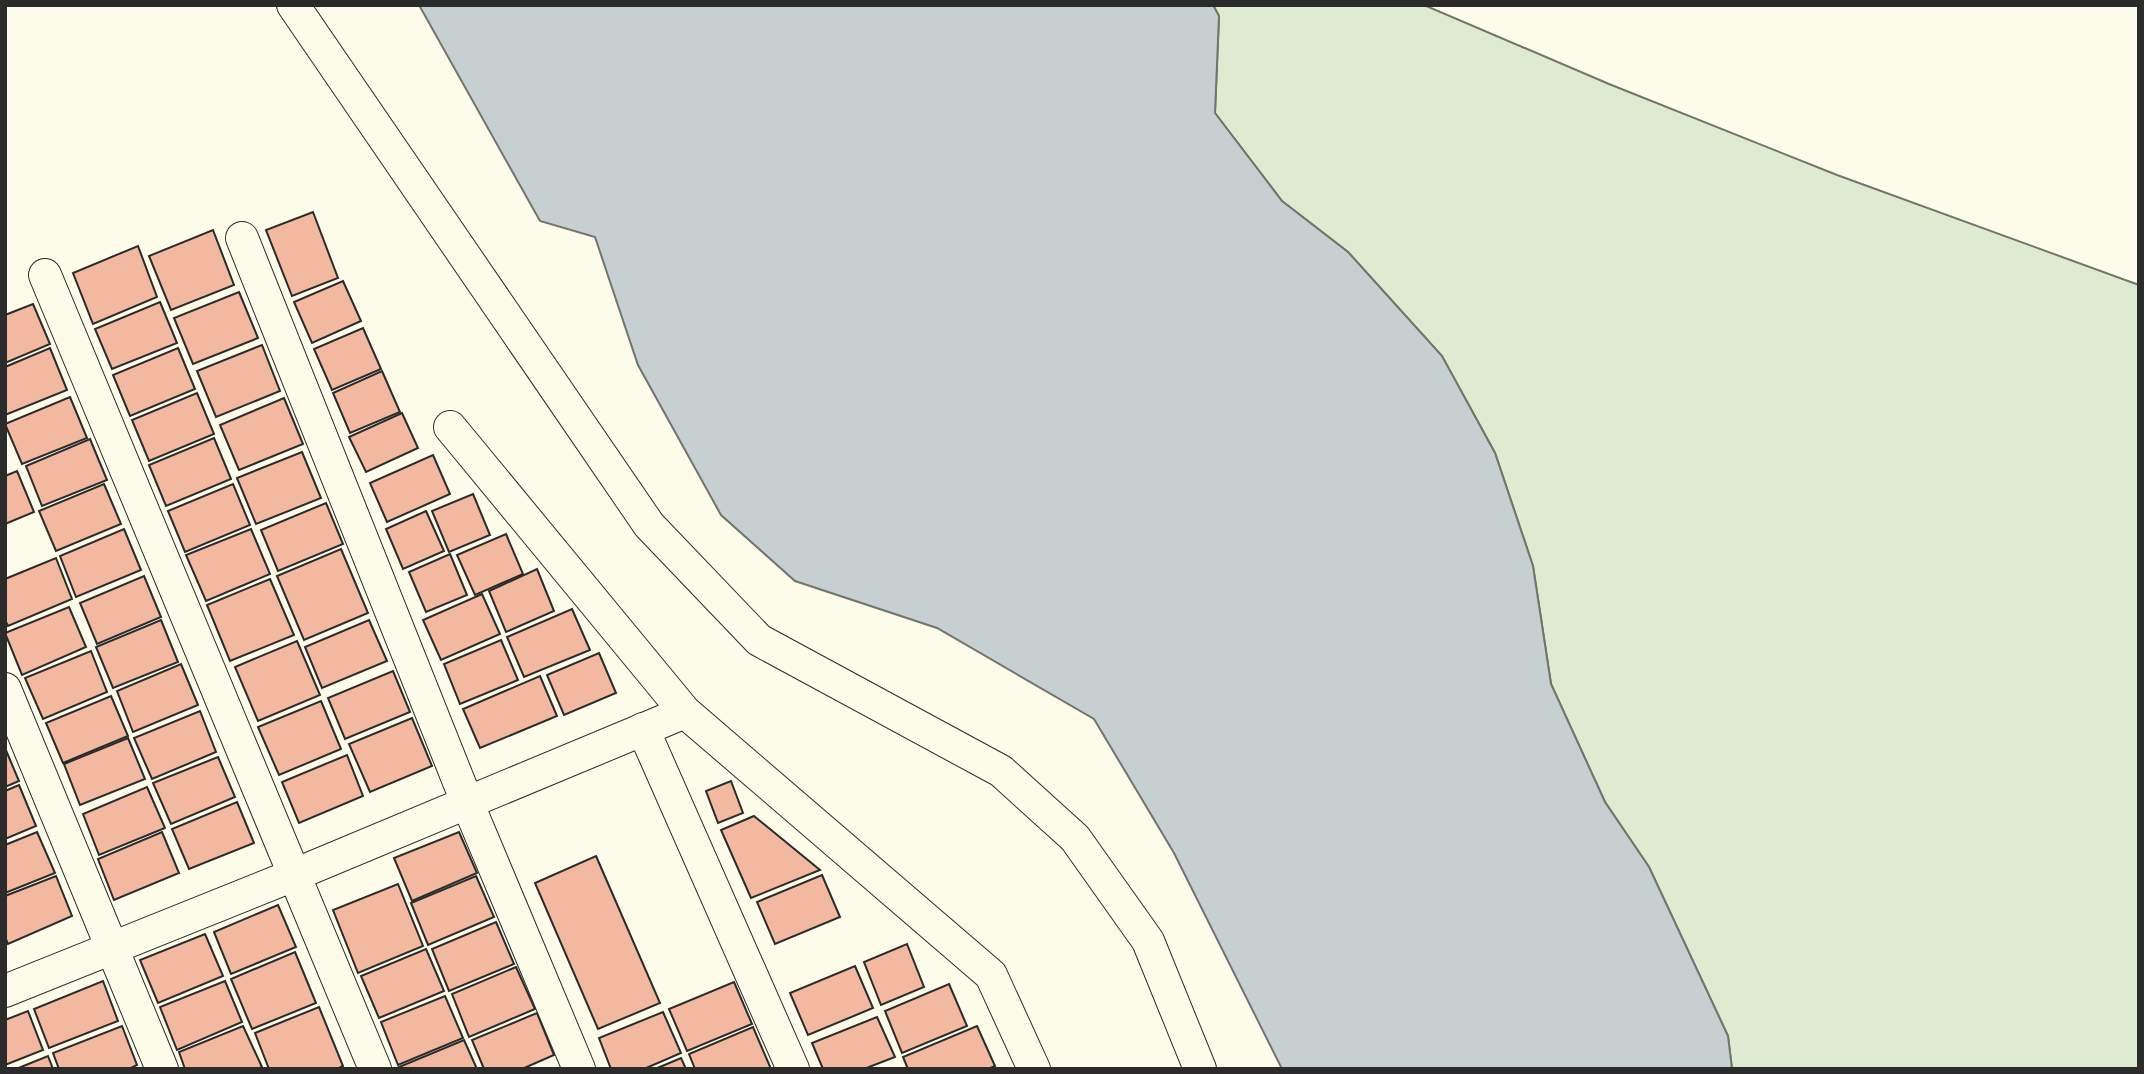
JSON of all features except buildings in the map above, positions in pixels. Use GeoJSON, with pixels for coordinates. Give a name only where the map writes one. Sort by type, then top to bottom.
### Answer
{"type":"FeatureCollection","features":[{"type":"Feature","properties":{"kind":"street"},"geometry":{"type":"LineString","coordinates":[[293,5],[649,525],[759,640],[1001,771],[1075,838],[1148,941],[1200,1069]]}},
{"type":"Feature","properties":{"kind":"street"},"geometry":{"type":"LineString","coordinates":[[242,238],[467,802],[579,1069]]}},
{"type":"Feature","properties":{"kind":"street"},"geometry":{"type":"LineString","coordinates":[[45,275],[375,1069]]}},
{"type":"Feature","properties":{"kind":"street"},"geometry":{"type":"LineString","coordinates":[[450,427],[685,712],[990,975],[1034,1069]]}},
{"type":"Feature","properties":{"kind":"street"},"geometry":{"type":"LineString","coordinates":[[5,689],[162,1069]]}},
{"type":"Feature","properties":{"kind":"street"},"geometry":{"type":"LineString","coordinates":[[5,991],[294,875],[685,712]]}},
{"type":"Feature","properties":{"kind":"street"},"geometry":{"type":"LineString","coordinates":[[643,729],[793,1069]]}},
{"type":"Feature","properties":{"kind":"green space"},"geometry":{"type":"Polygon","coordinates":[[[1213,5],[1424,5],[1609,84],[1837,175],[2139,285],[2139,1069],[1732,1069],[1728,1036],[1649,867],[1605,802],[1551,684],[1533,566],[1495,453],[1442,356],[1348,252],[1282,201],[1215,113],[1219,16],[1213,5]]]}},
{"type":"Feature","properties":{"kind":"shaded area"},"geometry":{"type":"Polygon","coordinates":[[[419,5],[1213,5],[1219,16],[1215,113],[1282,201],[1348,252],[1442,356],[1495,453],[1533,566],[1551,684],[1605,802],[1649,867],[1728,1036],[1732,1069],[1282,1069],[1174,853],[1094,719],[937,628],[795,581],[721,515],[638,365],[595,237],[540,221],[419,5]]]}}]}
